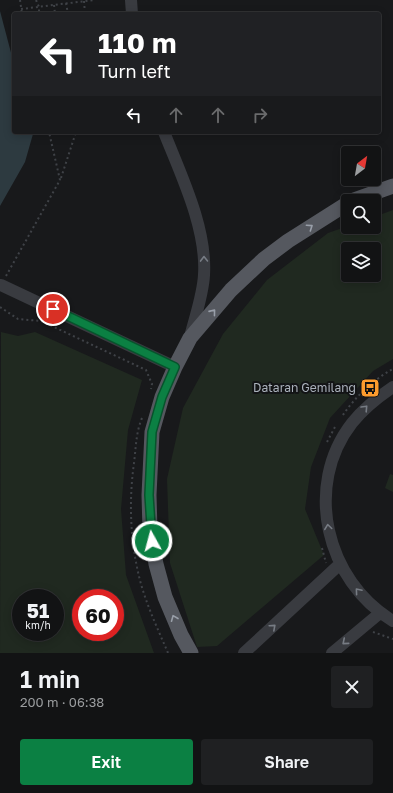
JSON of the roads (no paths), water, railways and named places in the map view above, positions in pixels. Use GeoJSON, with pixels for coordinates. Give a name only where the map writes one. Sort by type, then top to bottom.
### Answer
{"type":"FeatureCollection","features":[{"type":"Feature","properties":{"kind":"main road"},"geometry":{"type":"LineString","coordinates":[[371,194],[393,186]]}},
{"type":"Feature","properties":{"kind":"main road"},"geometry":{"type":"LineString","coordinates":[[191,653],[181,635],[165,597],[156,564],[150,530],[149,495],[152,432],[162,397],[190,338],[231,290],[264,259],[288,241],[341,207]]}},
{"type":"Feature","properties":{"kind":"main road"},"geometry":{"type":"LineString","coordinates":[[181,635],[185,653]]}},
{"type":"Feature","properties":{"kind":"street"},"geometry":{"type":"LineString","coordinates":[[131,0],[132,12]]}},
{"type":"Feature","properties":{"kind":"street"},"geometry":{"type":"LineString","coordinates":[[165,134],[199,226],[204,253],[204,276],[190,338]]}},
{"type":"Feature","properties":{"kind":"street"},"geometry":{"type":"LineString","coordinates":[[1,285],[175,367]]}},
{"type":"Feature","properties":{"kind":"street"},"geometry":{"type":"LineString","coordinates":[[393,387],[372,401],[352,423],[337,449],[328,477],[325,507],[329,536],[340,564],[357,591],[380,613],[393,621]]}},
{"type":"Feature","properties":{"kind":"street"},"geometry":{"type":"LineString","coordinates":[[244,653],[340,564]]}},
{"type":"Feature","properties":{"kind":"street"},"geometry":{"type":"LineString","coordinates":[[332,653],[380,613]]}},
{"type":"Feature","properties":{"kind":"place","name":"Dataran Gemilang"},"geometry":{"type":"Point","coordinates":[370,388]}}]}
